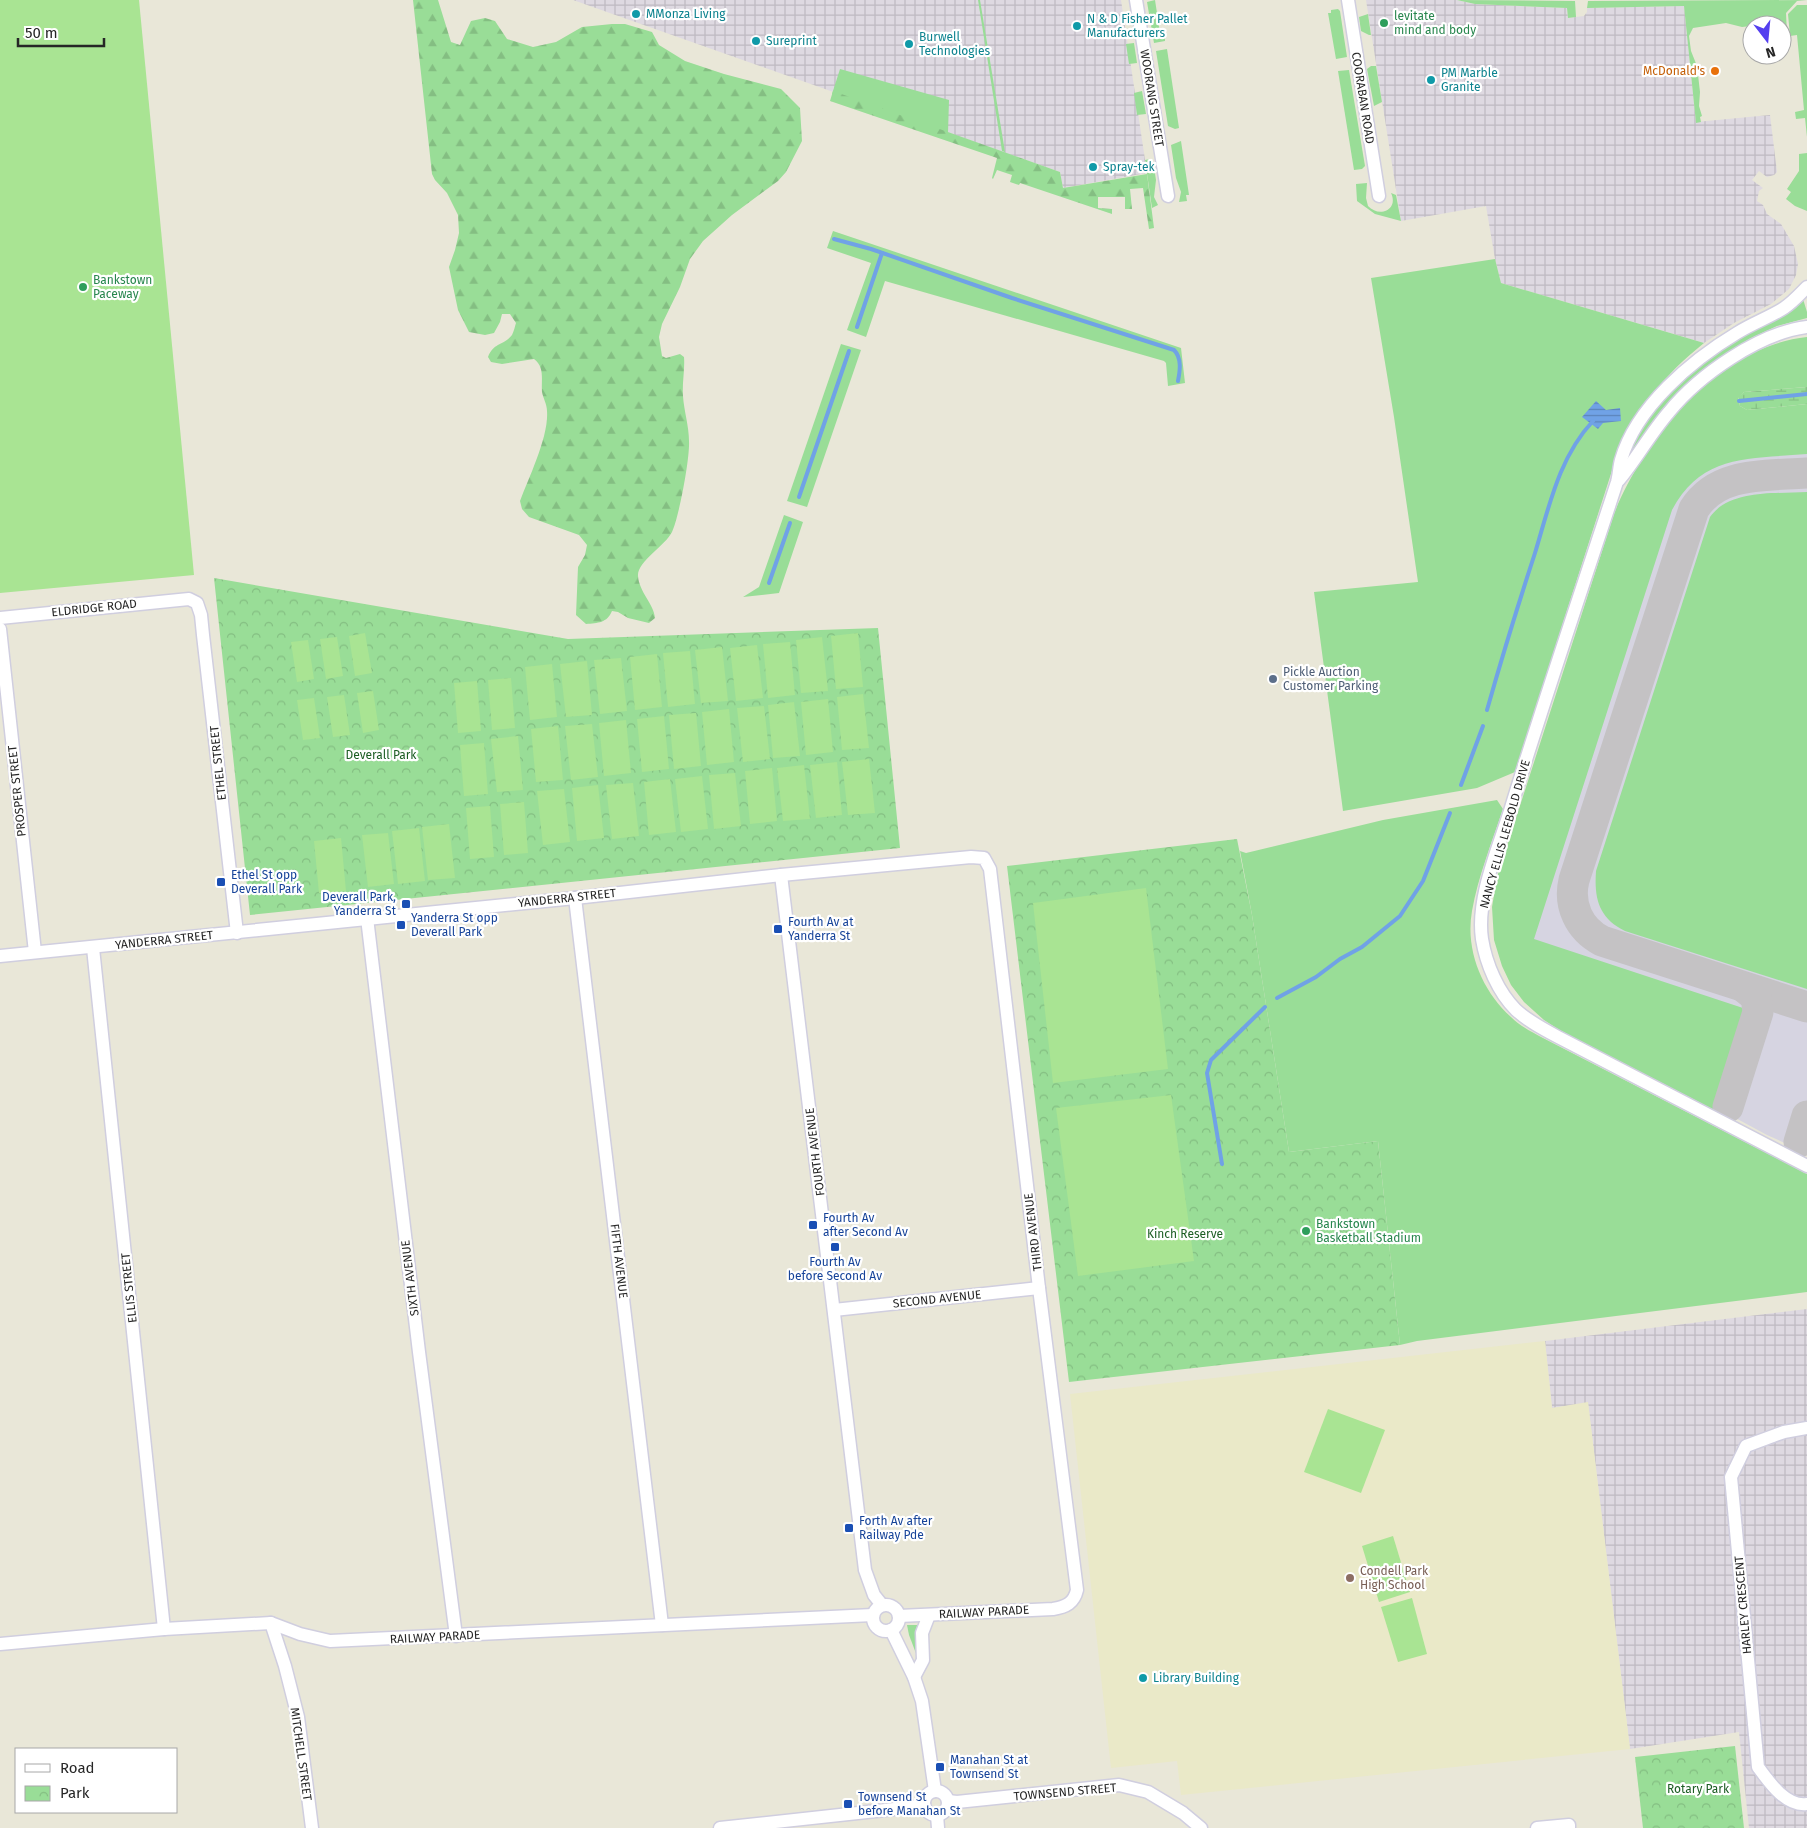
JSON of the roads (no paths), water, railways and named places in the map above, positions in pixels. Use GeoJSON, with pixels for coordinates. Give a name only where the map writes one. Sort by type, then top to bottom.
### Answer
{"type":"FeatureCollection","features":[{"type":"Feature","properties":{"kind":"street","name":"WOORANG STREET"},"geometry":{"type":"LineString","coordinates":[[1136,0],[1168,196]]}},
{"type":"Feature","properties":{"kind":"street","name":"COORABAN ROAD"},"geometry":{"type":"LineString","coordinates":[[1348,0],[1379,196]]}},
{"type":"Feature","properties":{"kind":"street","name":"NANCY ELLIS LEEBOLD DRIVE"},"geometry":{"type":"LineString","coordinates":[[1807,287],[1785,307],[1719,344],[1693,362],[1675,379],[1652,406],[1630,439],[1517,786],[1485,893],[1481,921],[1484,951],[1496,979],[1517,1011],[1536,1024],[1807,1166]]}},
{"type":"Feature","properties":{"kind":"street","name":"NANCY ELLIS LEEBOLD DRIVE"},"geometry":{"type":"LineString","coordinates":[[1617,482],[1664,418],[1687,393],[1729,361],[1770,337],[1786,331],[1807,327]]}},
{"type":"Feature","properties":{"kind":"street","name":"ELDRIDGE ROAD"},"geometry":{"type":"LineString","coordinates":[[0,618],[188,599]]}},
{"type":"Feature","properties":{"kind":"street","name":"ETHEL STREET"},"geometry":{"type":"LineString","coordinates":[[188,599],[197,603],[201,615],[237,933]]}},
{"type":"Feature","properties":{"kind":"street","name":"PROSPER STREET"},"geometry":{"type":"LineString","coordinates":[[0,629],[35,952]]}},
{"type":"Feature","properties":{"kind":"street","name":"YANDERRA STREET"},"geometry":{"type":"LineString","coordinates":[[0,956],[575,898],[781,875],[971,857],[984,858]]}},
{"type":"Feature","properties":{"kind":"street","name":"THIRD AVENUE"},"geometry":{"type":"LineString","coordinates":[[984,858],[990,869],[1039,1288],[1077,1583],[1076,1594],[1069,1604]]}},
{"type":"Feature","properties":{"kind":"street","name":"FOURTH AVENUE"},"geometry":{"type":"LineString","coordinates":[[781,875],[865,1570],[874,1595],[882,1605]]}},
{"type":"Feature","properties":{"kind":"street","name":"FIFTH AVENUE"},"geometry":{"type":"LineString","coordinates":[[575,898],[662,1625]]}},
{"type":"Feature","properties":{"kind":"street","name":"SIXTH AVENUE"},"geometry":{"type":"LineString","coordinates":[[367,918],[416,1332],[456,1636]]}},
{"type":"Feature","properties":{"kind":"street","name":"ELLIS STREET"},"geometry":{"type":"LineString","coordinates":[[92,948],[164,1629]]}},
{"type":"Feature","properties":{"kind":"street","name":"SECOND AVENUE"},"geometry":{"type":"LineString","coordinates":[[834,1310],[1039,1288]]}},
{"type":"Feature","properties":{"kind":"street","name":"HARLEY CRESCENT"},"geometry":{"type":"LineString","coordinates":[[1807,1428],[1784,1432],[1746,1446],[1731,1477],[1758,1767],[1775,1790],[1799,1805],[1807,1804]]}},
{"type":"Feature","properties":{"kind":"street","name":"RAILWAY PARADE"},"geometry":{"type":"LineString","coordinates":[[899,1616],[1053,1609],[1069,1604]]}},
{"type":"Feature","properties":{"kind":"street"},"geometry":{"type":"LineString","coordinates":[[882,1605],[893,1607],[899,1616],[897,1624],[891,1630],[879,1629],[874,1624],[872,1616],[876,1609],[882,1605]]}},
{"type":"Feature","properties":{"kind":"street"},"geometry":{"type":"LineString","coordinates":[[914,1677],[923,1660],[922,1633],[928,1615]]}},
{"type":"Feature","properties":{"kind":"street","name":"RAILWAY PARADE"},"geometry":{"type":"LineString","coordinates":[[0,1644],[164,1629],[271,1622],[300,1634],[330,1642],[872,1616]]}},
{"type":"Feature","properties":{"kind":"street","name":"MITCHELL STREET"},"geometry":{"type":"LineString","coordinates":[[271,1622],[298,1717],[312,1828]]}},
{"type":"Feature","properties":{"kind":"street"},"geometry":{"type":"LineString","coordinates":[[891,1630],[914,1677],[922,1701],[935,1791]]}},
{"type":"Feature","properties":{"kind":"street","name":"TOWNSEND STREET"},"geometry":{"type":"LineString","coordinates":[[948,1801],[957,1802],[1119,1786],[1148,1792],[1182,1813],[1201,1828]]}},
{"type":"Feature","properties":{"kind":"street"},"geometry":{"type":"LineString","coordinates":[[935,1791],[942,1792],[948,1801],[947,1809],[937,1815],[927,1811],[924,1804],[928,1794],[935,1791]]}},
{"type":"Feature","properties":{"kind":"street"},"geometry":{"type":"LineString","coordinates":[[720,1828],[913,1807],[924,1804]]}},
{"type":"Feature","properties":{"kind":"street"},"geometry":{"type":"LineString","coordinates":[[937,1815],[938,1828]]}},
{"type":"Feature","properties":{"kind":"street"},"geometry":{"type":"LineString","coordinates":[[1537,1828],[1569,1825],[1569,1828]]}},
{"type":"Feature","properties":{"kind":"water"},"geometry":{"type":"Polygon","coordinates":[[[1596,401],[1606,410],[1620,408],[1621,421],[1603,423],[1598,429],[1582,417],[1596,401]]]}},
{"type":"Feature","properties":{"kind":"waterway"},"geometry":{"type":"LineString","coordinates":[[834,239],[871,249],[1012,298],[1174,350],[1179,361],[1178,381]]}},
{"type":"Feature","properties":{"kind":"waterway"},"geometry":{"type":"LineString","coordinates":[[857,327],[882,253]]}},
{"type":"Feature","properties":{"kind":"waterway"},"geometry":{"type":"LineString","coordinates":[[799,497],[849,351]]}},
{"type":"Feature","properties":{"kind":"waterway"},"geometry":{"type":"LineString","coordinates":[[1739,401],[1807,394]]}},
{"type":"Feature","properties":{"kind":"waterway"},"geometry":{"type":"LineString","coordinates":[[1487,710],[1556,483],[1572,450],[1581,435],[1593,421]]}},
{"type":"Feature","properties":{"kind":"waterway"},"geometry":{"type":"LineString","coordinates":[[769,583],[790,523]]}},
{"type":"Feature","properties":{"kind":"waterway"},"geometry":{"type":"LineString","coordinates":[[1461,785],[1483,726]]}},
{"type":"Feature","properties":{"kind":"waterway"},"geometry":{"type":"LineString","coordinates":[[1277,998],[1316,977],[1340,959],[1362,947],[1400,916],[1423,881],[1450,813]]}},
{"type":"Feature","properties":{"kind":"waterway"},"geometry":{"type":"LineString","coordinates":[[1222,1164],[1207,1073],[1211,1060],[1265,1007]]}},
{"type":"Feature","properties":{"kind":"place","name":"MMonza Living"},"geometry":{"type":"Point","coordinates":[636,14]}},
{"type":"Feature","properties":{"kind":"place","name":"levitate mind and body"},"geometry":{"type":"Point","coordinates":[1384,23]}},
{"type":"Feature","properties":{"kind":"place","name":"N & D Fisher Pallet Manufacturers"},"geometry":{"type":"Point","coordinates":[1077,26]}},
{"type":"Feature","properties":{"kind":"place","name":"Sureprint"},"geometry":{"type":"Point","coordinates":[756,41]}},
{"type":"Feature","properties":{"kind":"place","name":"Burwell Technologies"},"geometry":{"type":"Point","coordinates":[909,44]}},
{"type":"Feature","properties":{"kind":"place","name":"McDonald's"},"geometry":{"type":"Point","coordinates":[1715,71]}},
{"type":"Feature","properties":{"kind":"place","name":"PM Marble Granite"},"geometry":{"type":"Point","coordinates":[1431,80]}},
{"type":"Feature","properties":{"kind":"place","name":"Spray-tek"},"geometry":{"type":"Point","coordinates":[1093,167]}},
{"type":"Feature","properties":{"kind":"place","name":"Bankstown Paceway"},"geometry":{"type":"Point","coordinates":[83,287]}},
{"type":"Feature","properties":{"kind":"place","name":"Pickle Auction Customer Parking"},"geometry":{"type":"Point","coordinates":[1273,679]}},
{"type":"Feature","properties":{"kind":"place","name":"Ethel St opp Deverall Park"},"geometry":{"type":"Point","coordinates":[221,882]}},
{"type":"Feature","properties":{"kind":"place","name":"Deverall Park, Yanderra St"},"geometry":{"type":"Point","coordinates":[406,904]}},
{"type":"Feature","properties":{"kind":"place","name":"Yanderra St opp Deverall Park"},"geometry":{"type":"Point","coordinates":[401,925]}},
{"type":"Feature","properties":{"kind":"place","name":"Fourth Av at Yanderra St"},"geometry":{"type":"Point","coordinates":[778,929]}},
{"type":"Feature","properties":{"kind":"place","name":"Fourth Av after Second Av"},"geometry":{"type":"Point","coordinates":[813,1225]}},
{"type":"Feature","properties":{"kind":"place","name":"Bankstown Basketball Stadium"},"geometry":{"type":"Point","coordinates":[1306,1231]}},
{"type":"Feature","properties":{"kind":"place","name":"Fourth Av before Second Av"},"geometry":{"type":"Point","coordinates":[835,1247]}},
{"type":"Feature","properties":{"kind":"place","name":"Forth Av after Railway Pde"},"geometry":{"type":"Point","coordinates":[849,1528]}},
{"type":"Feature","properties":{"kind":"place","name":"Condell Park High School"},"geometry":{"type":"Point","coordinates":[1350,1578]}},
{"type":"Feature","properties":{"kind":"place","name":"Library Building"},"geometry":{"type":"Point","coordinates":[1143,1678]}},
{"type":"Feature","properties":{"kind":"place","name":"Manahan St at Townsend St"},"geometry":{"type":"Point","coordinates":[940,1767]}},
{"type":"Feature","properties":{"kind":"place","name":"Townsend St before Manahan St"},"geometry":{"type":"Point","coordinates":[848,1804]}},
{"type":"Feature","properties":{"kind":"park label","name":"Deverall Park"},"geometry":{"type":"Point","coordinates":[381,755]}},
{"type":"Feature","properties":{"kind":"park label","name":"Kinch Reserve"},"geometry":{"type":"Point","coordinates":[1185,1234]}},
{"type":"Feature","properties":{"kind":"park label","name":"Rotary Park"},"geometry":{"type":"Point","coordinates":[1698,1789]}}]}
